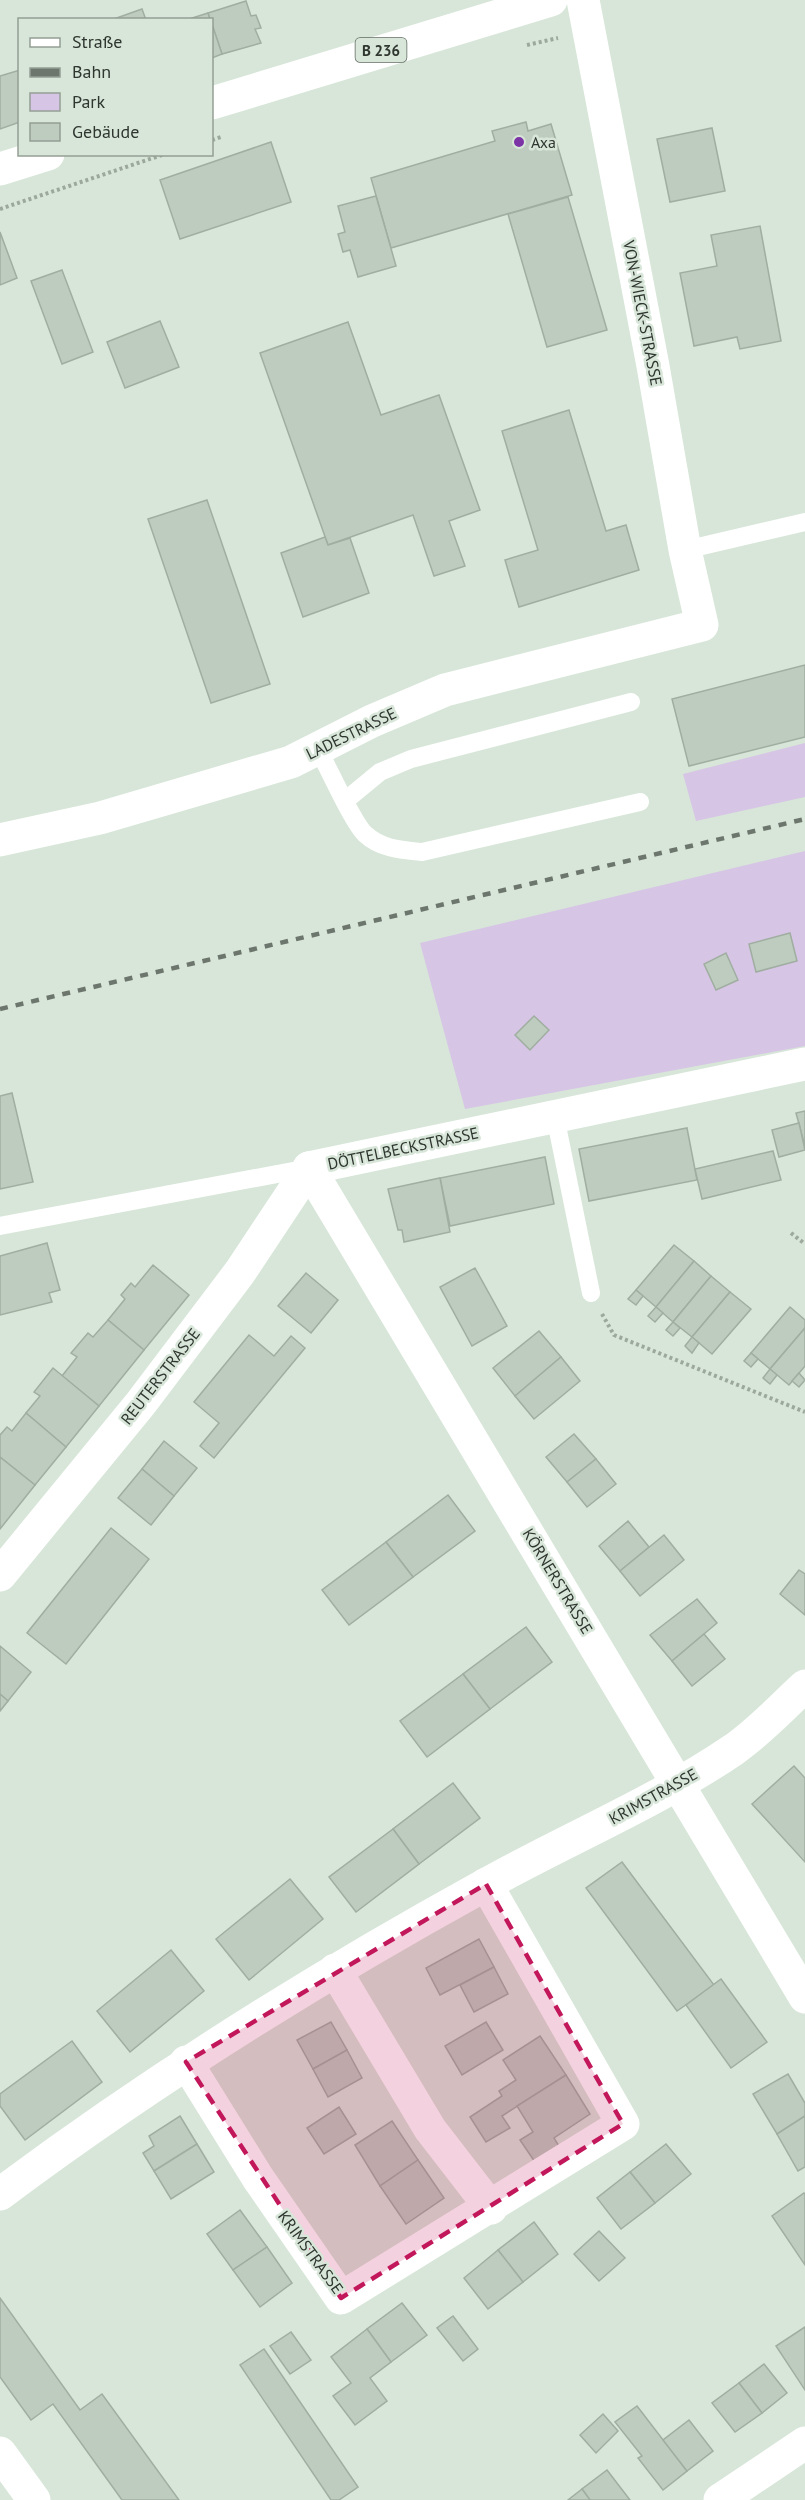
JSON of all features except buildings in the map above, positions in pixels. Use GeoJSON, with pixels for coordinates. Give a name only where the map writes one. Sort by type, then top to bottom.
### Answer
{"type":"FeatureCollection","features":[{"type":"Feature","properties":{"kind":"street","name":"B 236"},"geometry":{"type":"LineString","coordinates":[[213,102],[551,0]]}},
{"type":"Feature","properties":{"kind":"street","name":"VON-WIECK-STRASSE"},"geometry":{"type":"LineString","coordinates":[[583,0],[702,625]]}},
{"type":"Feature","properties":{"kind":"street"},"geometry":{"type":"LineString","coordinates":[[0,169],[42,156]]}},
{"type":"Feature","properties":{"kind":"street","name":"LADESTRASSE"},"geometry":{"type":"LineString","coordinates":[[0,840],[100,818],[291,762],[372,721],[445,690],[702,625]]}},
{"type":"Feature","properties":{"kind":"street","name":"DÖTTELBECKSTRASSE"},"geometry":{"type":"LineString","coordinates":[[309,1168],[805,1064]]}},
{"type":"Feature","properties":{"kind":"street","name":"REUTERSTRASSE"},"geometry":{"type":"LineString","coordinates":[[0,1575],[141,1403],[240,1272],[309,1168]]}},
{"type":"Feature","properties":{"kind":"street","name":"KÖRNERSTRASSE"},"geometry":{"type":"LineString","coordinates":[[309,1168],[805,1997]]}},
{"type":"Feature","properties":{"kind":"street","name":"KRIMSTRASSE"},"geometry":{"type":"LineString","coordinates":[[0,2194],[96,2123],[186,2062],[335,1970],[486,1884],[679,1784],[736,1748],[805,1686]]}},
{"type":"Feature","properties":{"kind":"street","name":"KRIMSTRASSE"},"geometry":{"type":"LineString","coordinates":[[186,2062],[258,2178],[341,2298],[491,2208],[623,2124],[486,1884]]}},
{"type":"Feature","properties":{"kind":"street"},"geometry":{"type":"LineString","coordinates":[[335,1970],[430,2129],[491,2208]]}},
{"type":"Feature","properties":{"kind":"street"},"geometry":{"type":"LineString","coordinates":[[720,2500],[805,2443]]}},
{"type":"Feature","properties":{"kind":"street"},"geometry":{"type":"LineString","coordinates":[[0,2453],[34,2500]]}},
{"type":"Feature","properties":{"kind":"lane"},"geometry":{"type":"LineString","coordinates":[[686,550],[805,522]]}},
{"type":"Feature","properties":{"kind":"lane"},"geometry":{"type":"LineString","coordinates":[[346,800],[380,772],[411,759],[631,702]]}},
{"type":"Feature","properties":{"kind":"lane"},"geometry":{"type":"LineString","coordinates":[[318,749],[364,834],[397,850],[422,852],[640,802]]}},
{"type":"Feature","properties":{"kind":"lane"},"geometry":{"type":"LineString","coordinates":[[555,1116],[591,1293]]}},
{"type":"Feature","properties":{"kind":"lane","name":"DÖTTELBECKSTRASSE"},"geometry":{"type":"LineString","coordinates":[[0,1226],[309,1168]]}},
{"type":"Feature","properties":{"kind":"path"},"geometry":{"type":"LineString","coordinates":[[0,209],[159,156]]}},
{"type":"Feature","properties":{"kind":"path"},"geometry":{"type":"LineString","coordinates":[[792,1233],[805,1244]]}},
{"type":"Feature","properties":{"kind":"path"},"geometry":{"type":"LineString","coordinates":[[591,1293],[614,1335],[805,1412]]}},
{"type":"Feature","properties":{"kind":"highlighted area"},"geometry":{"type":"Polygon","coordinates":[[[486,1884],[623,2124],[341,2298],[186,2062],[486,1884]]]}},
{"type":"Feature","properties":{"kind":"green space"},"geometry":{"type":"Polygon","coordinates":[[[805,743],[805,797],[696,821],[683,774],[805,743]]]}},
{"type":"Feature","properties":{"kind":"green space"},"geometry":{"type":"Polygon","coordinates":[[[805,851],[805,1046],[465,1109],[420,943],[805,851]]]}},
{"type":"Feature","properties":{"kind":"railway"},"geometry":{"type":"LineString","coordinates":[[0,1009],[805,819]]}},
{"type":"Feature","properties":{"kind":"place","name":"Axa"},"geometry":{"type":"Point","coordinates":[519,142]}}]}
